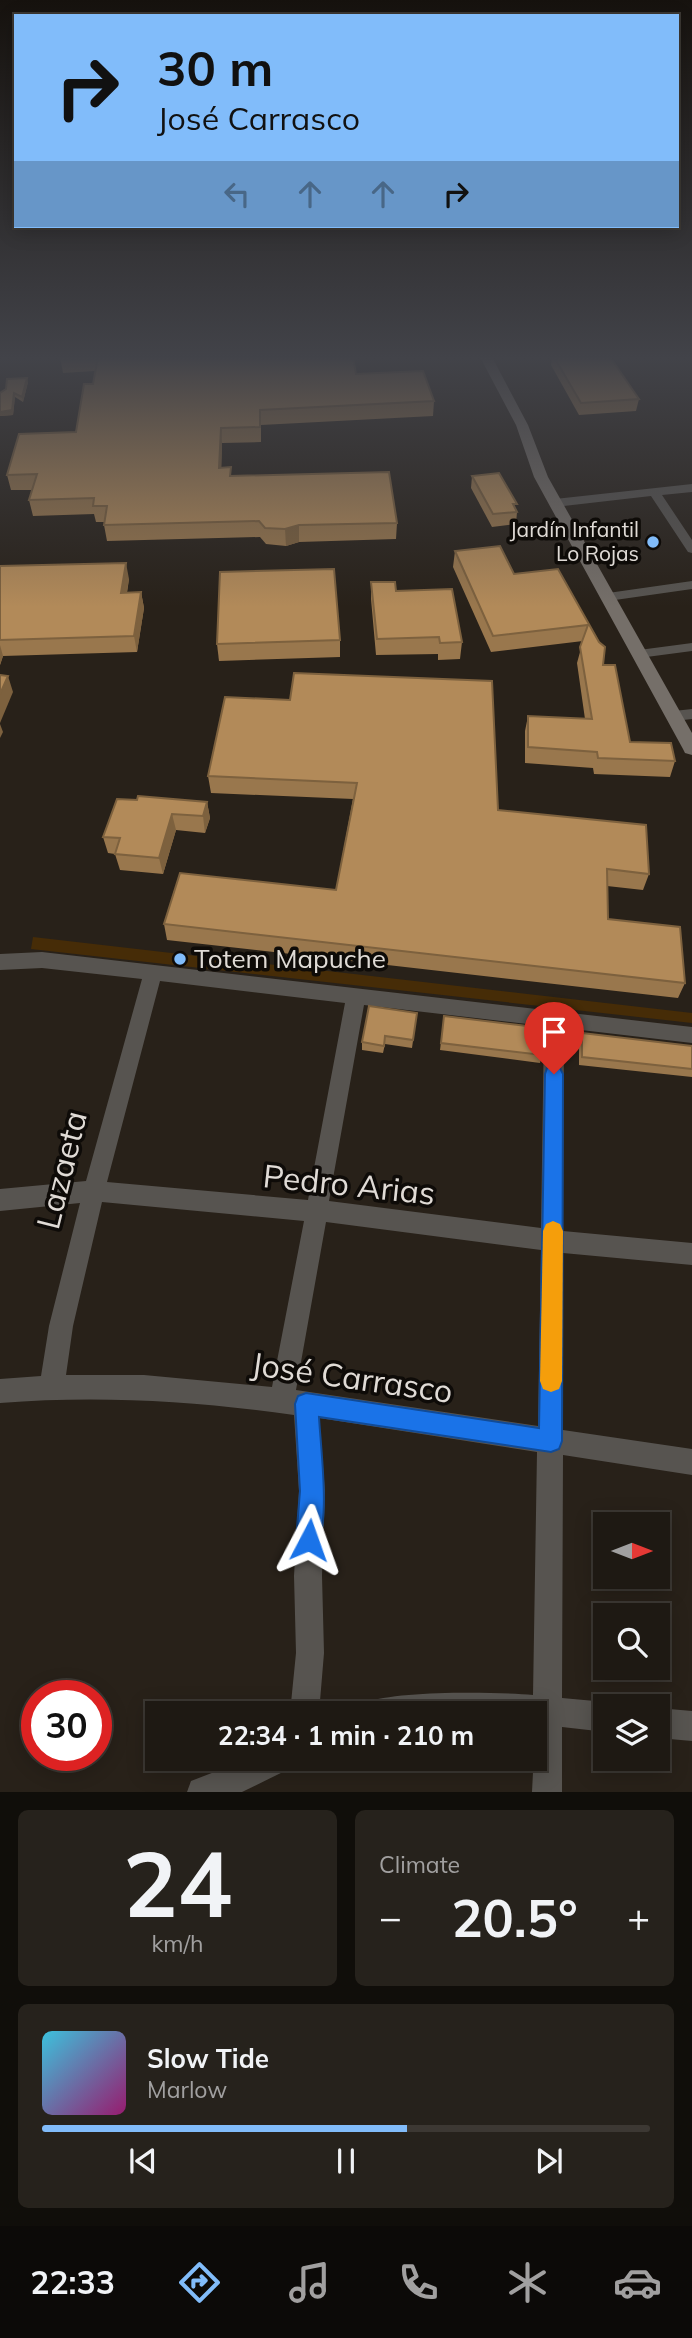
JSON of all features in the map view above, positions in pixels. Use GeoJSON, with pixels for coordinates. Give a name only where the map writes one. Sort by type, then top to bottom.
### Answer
{"type":"FeatureCollection","features":[{"type":"Feature","properties":{"kind":"street"},"geometry":{"type":"LineString","coordinates":[[528,441],[541,477],[692,749]]}},
{"type":"Feature","properties":{"kind":"street"},"geometry":{"type":"LineString","coordinates":[[555,503],[692,488]]}},
{"type":"Feature","properties":{"kind":"street"},"geometry":{"type":"LineString","coordinates":[[654,491],[690,542]]}},
{"type":"Feature","properties":{"kind":"street"},"geometry":{"type":"LineString","coordinates":[[608,597],[692,585]]}},
{"type":"Feature","properties":{"kind":"street"},"geometry":{"type":"LineString","coordinates":[[639,654],[692,647]]}},
{"type":"Feature","properties":{"kind":"street"},"geometry":{"type":"LineString","coordinates":[[674,716],[692,714]]}},
{"type":"Feature","properties":{"kind":"street"},"geometry":{"type":"LineString","coordinates":[[0,961],[42,960],[692,1035]]}},
{"type":"Feature","properties":{"kind":"street","name":"Lazaeta"},"geometry":{"type":"LineString","coordinates":[[52,1385],[61,1326],[94,1191],[153,974]]}},
{"type":"Feature","properties":{"kind":"street"},"geometry":{"type":"LineString","coordinates":[[305,1701],[310,1653],[308,1576],[312,1491],[294,1402],[318,1212],[356,997]]}},
{"type":"Feature","properties":{"kind":"street"},"geometry":{"type":"LineString","coordinates":[[547,1792],[554,1020]]}},
{"type":"Feature","properties":{"kind":"street","name":"Pedro Arias"},"geometry":{"type":"LineString","coordinates":[[0,1200],[94,1191],[339,1212],[553,1241],[692,1254]]}},
{"type":"Feature","properties":{"kind":"street","name":"José Carrasco"},"geometry":{"type":"LineString","coordinates":[[0,1391],[52,1385],[168,1387],[294,1402],[692,1462]]}},
{"type":"Feature","properties":{"kind":"street"},"geometry":{"type":"LineString","coordinates":[[548,1711],[593,1716]]}},
{"type":"Feature","properties":{"kind":"street"},"geometry":{"type":"LineString","coordinates":[[670,1724],[692,1726]]}},
{"type":"Feature","properties":{"kind":"street"},"geometry":{"type":"LineString","coordinates":[[220,1789],[254,1771]]}},
{"type":"Feature","properties":{"kind":"shaded area"},"geometry":{"type":"Polygon","coordinates":[[[33,937],[692,1013],[692,1023],[31,949],[33,937]]]}},
{"type":"Feature","properties":{"kind":"building"},"geometry":{"type":"Polygon","coordinates":[[[17,441],[220,441],[219,468],[231,467],[230,476],[389,472],[397,523],[299,525],[285,529],[265,528],[259,521],[104,525],[107,506],[93,506],[94,498],[29,500],[37,474],[7,475],[17,441]]]}},
{"type":"Feature","properties":{"kind":"building"},"geometry":{"type":"Polygon","coordinates":[[[499,473],[517,504],[513,504],[517,512],[493,514],[472,476],[499,473]]]}},
{"type":"Feature","properties":{"kind":"building"},"geometry":{"type":"Polygon","coordinates":[[[500,546],[514,574],[558,569],[599,642],[605,647],[603,665],[615,665],[630,742],[671,743],[675,761],[598,758],[597,752],[528,747],[528,716],[592,719],[580,647],[588,625],[493,636],[455,551],[500,546]]]}},
{"type":"Feature","properties":{"kind":"building"},"geometry":{"type":"Polygon","coordinates":[[[126,563],[121,593],[141,592],[134,636],[0,640],[0,566],[126,563]]]}},
{"type":"Feature","properties":{"kind":"building"},"geometry":{"type":"Polygon","coordinates":[[[334,569],[340,640],[217,644],[220,572],[334,569]]]}},
{"type":"Feature","properties":{"kind":"building"},"geometry":{"type":"Polygon","coordinates":[[[371,582],[395,582],[396,591],[452,589],[462,642],[440,643],[439,637],[377,639],[371,582]]]}},
{"type":"Feature","properties":{"kind":"building"},"geometry":{"type":"Polygon","coordinates":[[[294,673],[492,681],[498,810],[646,825],[649,874],[607,869],[608,919],[680,927],[685,983],[164,924],[180,873],[336,890],[357,783],[208,776],[225,697],[290,700],[294,673]]]}},
{"type":"Feature","properties":{"kind":"building"},"geometry":{"type":"Polygon","coordinates":[[[0,675],[8,676],[0,694],[0,675]]]}},
{"type":"Feature","properties":{"kind":"building"},"geometry":{"type":"Polygon","coordinates":[[[138,796],[207,802],[203,816],[172,814],[159,858],[115,854],[120,838],[103,837],[117,799],[137,800],[138,796]]]}},
{"type":"Feature","properties":{"kind":"building"},"geometry":{"type":"Polygon","coordinates":[[[369,1006],[417,1013],[413,1040],[385,1036],[384,1046],[362,1042],[369,1006]]]}},
{"type":"Feature","properties":{"kind":"building"},"geometry":{"type":"Polygon","coordinates":[[[444,1016],[536,1027],[543,1033],[542,1055],[441,1043],[444,1016]]]}},
{"type":"Feature","properties":{"kind":"building"},"geometry":{"type":"Polygon","coordinates":[[[582,1033],[692,1046],[692,1069],[582,1057],[582,1033]]]}},
{"type":"Feature","properties":{"kind":"slow traffic"},"geometry":{"type":"LineString","coordinates":[[551,1381],[553,1231]]}},
{"type":"Feature","properties":{"kind":"place","name":"Jardín Infantil Lo Rojas"},"geometry":{"type":"Point","coordinates":[653,542]}},
{"type":"Feature","properties":{"kind":"place","name":"Totem Mapuche"},"geometry":{"type":"Point","coordinates":[180,959]}},
{"type":"Feature","properties":{"kind":"route"},"geometry":{"type":"LineString","coordinates":[[309,1540],[312,1491],[306,1404],[551,1441],[554,1074]]}}]}
